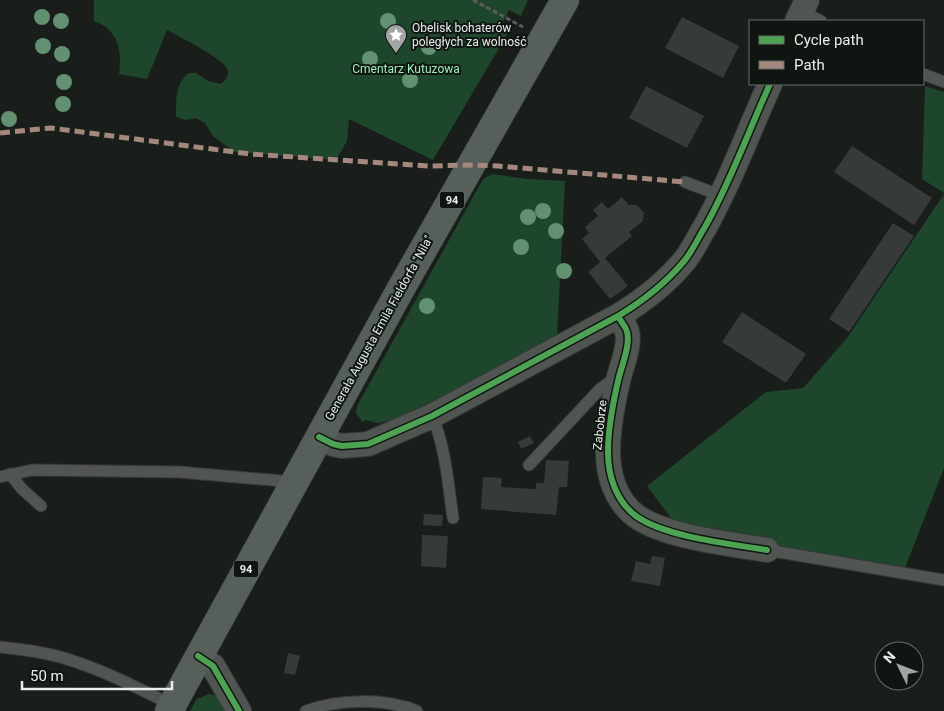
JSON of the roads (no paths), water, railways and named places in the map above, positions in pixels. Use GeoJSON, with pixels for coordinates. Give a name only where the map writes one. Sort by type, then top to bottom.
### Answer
{"type":"FeatureCollection","features":[{"type":"Feature","properties":{"kind":"main road","name":"Generała Augusta Emila Fieldorfa \"Nila\""},"geometry":{"type":"LineString","coordinates":[[170,708],[319,437],[565,0]]}},
{"type":"Feature","properties":{"kind":"street"},"geometry":{"type":"LineString","coordinates":[[319,437],[332,444],[342,446],[368,444],[432,416],[618,316],[644,300],[664,283],[686,259],[722,196],[770,85]]}},
{"type":"Feature","properties":{"kind":"street","name":"Zabobrze"},"geometry":{"type":"LineString","coordinates":[[618,316],[627,331],[627,347],[612,406],[608,454],[610,473],[616,491],[624,504],[636,516],[652,525],[694,538],[768,550]]}},
{"type":"Feature","properties":{"kind":"street"},"geometry":{"type":"LineString","coordinates":[[198,656],[213,666],[241,710]]}},
{"type":"Feature","properties":{"kind":"lane"},"geometry":{"type":"LineString","coordinates":[[924,74],[944,82]]}},
{"type":"Feature","properties":{"kind":"lane"},"geometry":{"type":"LineString","coordinates":[[685,182],[722,196]]}},
{"type":"Feature","properties":{"kind":"lane"},"geometry":{"type":"LineString","coordinates":[[529,465],[600,389],[620,375]]}},
{"type":"Feature","properties":{"kind":"lane"},"geometry":{"type":"LineString","coordinates":[[432,416],[444,454],[452,518]]}},
{"type":"Feature","properties":{"kind":"lane"},"geometry":{"type":"LineString","coordinates":[[5,475],[32,470],[179,472],[294,482]]}},
{"type":"Feature","properties":{"kind":"lane"},"geometry":{"type":"LineString","coordinates":[[5,475],[41,506]]}},
{"type":"Feature","properties":{"kind":"lane"},"geometry":{"type":"LineString","coordinates":[[768,550],[944,580]]}},
{"type":"Feature","properties":{"kind":"lane"},"geometry":{"type":"LineString","coordinates":[[0,647],[49,654],[74,661],[123,680],[170,708]]}},
{"type":"Feature","properties":{"kind":"lane"},"geometry":{"type":"LineString","coordinates":[[306,711],[353,701],[403,705],[417,711]]}},
{"type":"Feature","properties":{"kind":"place","name":"Obelisk bohaterów poległych za wolność"},"geometry":{"type":"Point","coordinates":[396,54]}},
{"type":"Feature","properties":{"kind":"park label","name":"Cmentarz Kutuzowa"},"geometry":{"type":"Point","coordinates":[406,69]}}]}
